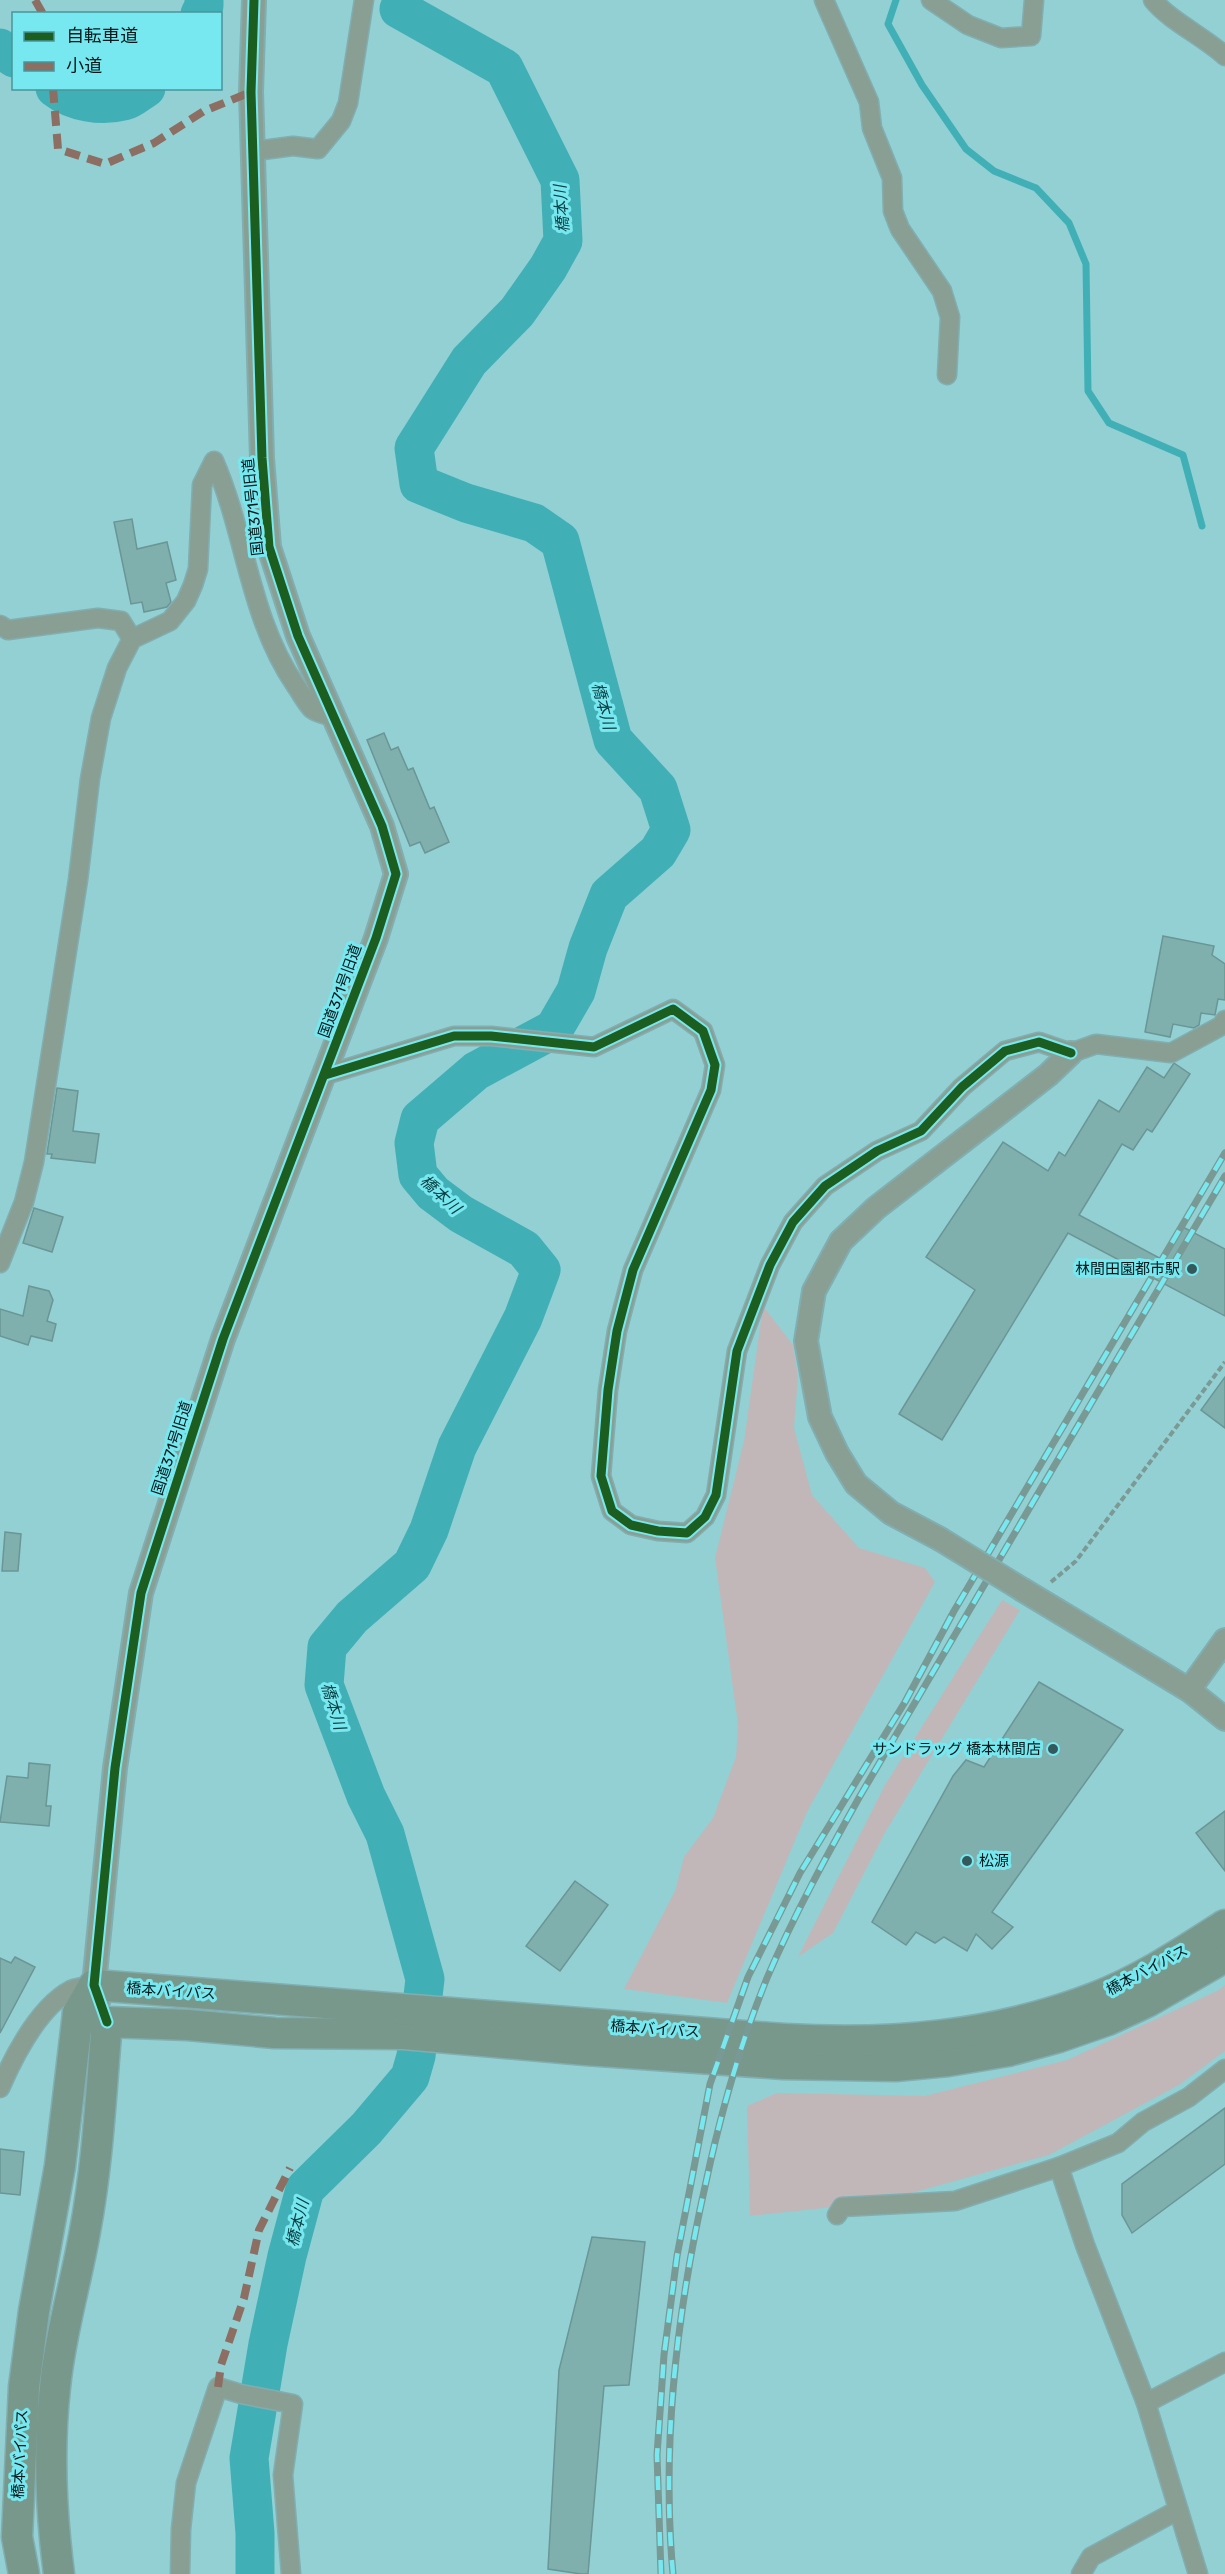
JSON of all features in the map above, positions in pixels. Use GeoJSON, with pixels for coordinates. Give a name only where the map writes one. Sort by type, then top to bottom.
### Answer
{"type":"FeatureCollection","features":[{"type":"Feature","properties":{"kind":"highway","name":"橋本バイパス"},"geometry":{"type":"LineString","coordinates":[[78,2013],[106,2022],[188,2025],[275,2033],[895,2041],[944,2036],[1048,2014],[1095,1997],[1178,1956],[1225,1925]]}},
{"type":"Feature","properties":{"kind":"highway","name":"橋本バイパス"},"geometry":{"type":"LineString","coordinates":[[24,2574],[17,2537],[24,2386],[34,2311],[60,2166],[78,2013],[94,1985],[190,1992],[841,2067],[895,2066],[948,2061],[1008,2051],[1108,2019],[1147,2002],[1225,1957]]}},
{"type":"Feature","properties":{"kind":"highway","name":"橋本バイパス"},"geometry":{"type":"LineString","coordinates":[[59,2574],[53,2532],[50,2462],[55,2386],[97,2157],[106,2022]]}},
{"type":"Feature","properties":{"kind":"street","name":"国道371号旧道"},"geometry":{"type":"LineString","coordinates":[[94,1985],[115,1768],[141,1593],[223,1339],[376,938],[396,874],[382,826],[298,636],[269,547],[262,458],[255,151],[251,92],[254,0]]}},
{"type":"Feature","properties":{"kind":"street"},"geometry":{"type":"LineString","coordinates":[[255,151],[293,146],[318,149],[341,121],[348,103],[364,0]]}},
{"type":"Feature","properties":{"kind":"street"},"geometry":{"type":"LineString","coordinates":[[824,0],[868,102],[872,128],[892,178],[893,211],[900,229],[942,291],[950,317],[947,375]]}},
{"type":"Feature","properties":{"kind":"street"},"geometry":{"type":"LineString","coordinates":[[931,0],[968,25],[1001,38],[1031,36],[1034,0]]}},
{"type":"Feature","properties":{"kind":"street"},"geometry":{"type":"LineString","coordinates":[[1153,0],[1160,9],[1208,40],[1225,56]]}},
{"type":"Feature","properties":{"kind":"street"},"geometry":{"type":"LineString","coordinates":[[0,1263],[24,1202],[34,1162],[101,718],[117,668],[132,639],[170,621],[186,601],[198,569],[202,485],[214,461],[227,490],[251,585],[270,638],[288,674],[312,709],[334,717]]}},
{"type":"Feature","properties":{"kind":"street"},"geometry":{"type":"LineString","coordinates":[[0,625],[8,630],[98,618],[121,621],[132,639]]}},
{"type":"Feature","properties":{"kind":"street"},"geometry":{"type":"LineString","coordinates":[[325,1075],[454,1036],[491,1036],[594,1047],[673,1009],[703,1031],[715,1065],[711,1090],[633,1270],[616,1331],[608,1390],[601,1476],[612,1511],[631,1525],[658,1531],[687,1533],[705,1517],[716,1495],[737,1351],[762,1282],[793,1222],[825,1186],[877,1151],[921,1131],[962,1087],[1005,1051],[1039,1042],[1071,1053]]}},
{"type":"Feature","properties":{"kind":"street"},"geometry":{"type":"LineString","coordinates":[[1225,1020],[1221,1026],[1171,1053],[1096,1044],[1071,1053],[1048,1075],[876,1208],[841,1241],[814,1291],[806,1341],[820,1417],[837,1453],[856,1484],[891,1513],[940,1539],[1189,1690],[1225,1719]]}},
{"type":"Feature","properties":{"kind":"street"},"geometry":{"type":"LineString","coordinates":[[1189,1690],[1225,1640]]}},
{"type":"Feature","properties":{"kind":"street"},"geometry":{"type":"LineString","coordinates":[[0,2088],[30,2031],[55,2002],[73,1989],[94,1985],[106,2022]]}},
{"type":"Feature","properties":{"kind":"street"},"geometry":{"type":"LineString","coordinates":[[837,2215],[842,2207],[955,2201],[1059,2167],[1118,2143],[1143,2122],[1189,2097],[1225,2069]]}},
{"type":"Feature","properties":{"kind":"street"},"geometry":{"type":"LineString","coordinates":[[1059,2167],[1085,2246],[1146,2403],[1198,2574]]}},
{"type":"Feature","properties":{"kind":"street"},"geometry":{"type":"LineString","coordinates":[[1146,2403],[1225,2362]]}},
{"type":"Feature","properties":{"kind":"street"},"geometry":{"type":"LineString","coordinates":[[180,2574],[181,2529],[186,2483],[218,2387],[293,2404],[283,2475],[291,2574]]}},
{"type":"Feature","properties":{"kind":"street"},"geometry":{"type":"LineString","coordinates":[[1081,2574],[1091,2557],[1178,2510]]}},
{"type":"Feature","properties":{"kind":"path"},"geometry":{"type":"LineString","coordinates":[[1029,1593],[1076,1561],[1225,1362]]}},
{"type":"Feature","properties":{"kind":"shaded area"},"geometry":{"type":"Polygon","coordinates":[[[763,1306],[793,1345],[798,1377],[794,1428],[812,1495],[859,1548],[925,1568],[935,1582],[807,1812],[727,2003],[624,1989],[675,1891],[684,1857],[713,1818],[736,1757],[738,1724],[715,1558],[744,1441],[763,1306]]]}},
{"type":"Feature","properties":{"kind":"shaded area"},"geometry":{"type":"Polygon","coordinates":[[[1002,1600],[1020,1610],[886,1831],[833,1933],[798,1957],[885,1785],[1002,1600]]]}},
{"type":"Feature","properties":{"kind":"shaded area"},"geometry":{"type":"Polygon","coordinates":[[[1225,1985],[1225,2051],[1179,2085],[1049,2155],[879,2202],[750,2216],[747,2106],[777,2093],[925,2096],[1067,2060],[1219,1990],[1225,1985]]]}},
{"type":"Feature","properties":{"kind":"building"},"geometry":{"type":"Polygon","coordinates":[[[132,519],[137,549],[167,542],[176,580],[166,583],[171,602],[167,607],[144,612],[142,602],[131,604],[114,522],[132,519]]]}},
{"type":"Feature","properties":{"kind":"building"},"geometry":{"type":"Polygon","coordinates":[[[384,733],[391,750],[398,747],[408,770],[413,768],[430,809],[434,807],[449,842],[425,853],[420,842],[410,846],[367,740],[384,733]]]}},
{"type":"Feature","properties":{"kind":"building"},"geometry":{"type":"Polygon","coordinates":[[[1163,936],[1214,946],[1212,955],[1225,964],[1225,1000],[1218,999],[1215,1015],[1201,1013],[1199,1025],[1194,1028],[1173,1024],[1170,1037],[1145,1032],[1163,936]]]}},
{"type":"Feature","properties":{"kind":"building"},"geometry":{"type":"Polygon","coordinates":[[[1174,1063],[1190,1074],[1152,1132],[1147,1129],[1133,1150],[1122,1144],[1079,1215],[1163,1260],[1181,1226],[1225,1249],[1225,1316],[1068,1233],[942,1440],[899,1414],[975,1290],[926,1257],[1003,1142],[1048,1171],[1059,1152],[1065,1156],[1099,1100],[1119,1112],[1147,1067],[1164,1078],[1174,1063]]]}},
{"type":"Feature","properties":{"kind":"building"},"geometry":{"type":"Polygon","coordinates":[[[57,1088],[78,1091],[73,1131],[99,1134],[95,1163],[51,1158],[52,1154],[47,1154],[57,1088]]]}},
{"type":"Feature","properties":{"kind":"building"},"geometry":{"type":"Polygon","coordinates":[[[34,1208],[63,1217],[52,1252],[23,1243],[34,1208]]]}},
{"type":"Feature","properties":{"kind":"building"},"geometry":{"type":"Polygon","coordinates":[[[29,1286],[49,1291],[53,1300],[47,1321],[56,1324],[52,1341],[31,1336],[28,1345],[0,1336],[0,1309],[23,1316],[29,1286]]]}},
{"type":"Feature","properties":{"kind":"building"},"geometry":{"type":"Polygon","coordinates":[[[1225,1377],[1225,1428],[1201,1410],[1225,1377]]]}},
{"type":"Feature","properties":{"kind":"building"},"geometry":{"type":"Polygon","coordinates":[[[5,1532],[21,1534],[18,1571],[2,1571],[5,1532]]]}},
{"type":"Feature","properties":{"kind":"building","name":"松源"},"geometry":{"type":"Polygon","coordinates":[[[1039,1682],[1123,1730],[992,1912],[1013,1927],[992,1949],[976,1934],[967,1951],[944,1937],[935,1943],[916,1932],[906,1945],[872,1922],[953,1776],[966,1760],[984,1767],[1039,1682]]]}},
{"type":"Feature","properties":{"kind":"building"},"geometry":{"type":"Polygon","coordinates":[[[29,1763],[50,1765],[46,1806],[51,1806],[49,1826],[0,1822],[7,1776],[28,1778],[29,1763]]]}},
{"type":"Feature","properties":{"kind":"building"},"geometry":{"type":"Polygon","coordinates":[[[1225,1811],[1225,1871],[1196,1833],[1225,1811]]]}},
{"type":"Feature","properties":{"kind":"building"},"geometry":{"type":"Polygon","coordinates":[[[575,1881],[608,1905],[560,1971],[526,1946],[575,1881]]]}},
{"type":"Feature","properties":{"kind":"building"},"geometry":{"type":"Polygon","coordinates":[[[15,1957],[35,1967],[0,2033],[0,1958],[11,1963],[15,1957]]]}},
{"type":"Feature","properties":{"kind":"building"},"geometry":{"type":"Polygon","coordinates":[[[1225,2108],[1225,2164],[1132,2233],[1122,2215],[1122,2184],[1225,2108]]]}},
{"type":"Feature","properties":{"kind":"building"},"geometry":{"type":"Polygon","coordinates":[[[0,2149],[24,2152],[20,2195],[0,2193],[0,2149]]]}},
{"type":"Feature","properties":{"kind":"building"},"geometry":{"type":"Polygon","coordinates":[[[592,2237],[645,2242],[629,2385],[604,2386],[588,2574],[581,2574],[548,2569],[559,2370],[592,2237]]]}},
{"type":"Feature","properties":{"kind":"waterway"},"geometry":{"type":"LineString","coordinates":[[201,12],[204,0]]}},
{"type":"Feature","properties":{"kind":"waterway","name":"橋本川"},"geometry":{"type":"LineString","coordinates":[[255,2574],[255,2533],[249,2458],[268,2344],[287,2256],[305,2189],[366,2129],[410,2077],[416,2056],[425,1979],[385,1834],[366,1796],[324,1685],[327,1647],[352,1617],[412,1565],[429,1530],[457,1447],[523,1318],[541,1270],[524,1249],[461,1214],[433,1193],[418,1175],[414,1143],[420,1119],[476,1071],[554,1029],[576,991],[588,948],[609,895],[658,852],[671,830],[658,789],[613,740],[560,541],[534,523],[466,503],[419,484],[414,448],[469,361],[517,312],[548,268],[563,241],[560,180],[504,68],[399,9],[403,0]]}},
{"type":"Feature","properties":{"kind":"waterway"},"geometry":{"type":"LineString","coordinates":[[896,0],[888,24],[922,85],[966,149],[994,171],[1036,188],[1069,223],[1086,264],[1088,391],[1109,423],[1183,455],[1202,526]]}},
{"type":"Feature","properties":{"kind":"waterway"},"geometry":{"type":"LineString","coordinates":[[0,48],[12,57]]}},
{"type":"Feature","properties":{"kind":"waterway"},"geometry":{"type":"LineString","coordinates":[[58,90],[79,100],[97,103],[127,100],[143,90]]}},
{"type":"Feature","properties":{"kind":"railway"},"geometry":{"type":"LineString","coordinates":[[661,2574],[657,2455],[664,2355],[677,2256],[710,2084],[748,1977],[800,1873],[905,1702],[954,1611],[1225,1153]]}},
{"type":"Feature","properties":{"kind":"railway"},"geometry":{"type":"LineString","coordinates":[[673,2574],[669,2475],[671,2426],[674,2377],[687,2279],[718,2130],[748,2028],[767,1978],[800,1908],[860,1796],[1225,1176]]}},
{"type":"Feature","properties":{"kind":"marked path"},"geometry":{"type":"LineString","coordinates":[[35,0],[42,12]]}},
{"type":"Feature","properties":{"kind":"marked path"},"geometry":{"type":"LineString","coordinates":[[53,90],[58,149],[105,164],[154,143],[204,111],[251,92]]}},
{"type":"Feature","properties":{"kind":"marked path"},"geometry":{"type":"LineString","coordinates":[[218,2387],[221,2365],[244,2298],[259,2230],[290,2168]]}},
{"type":"Feature","properties":{"kind":"cycle path"},"geometry":{"type":"LineString","coordinates":[[107,2022],[94,1985],[115,1768],[141,1593],[223,1339],[376,938],[396,874],[382,826],[298,636],[269,547],[262,458],[251,92],[254,0]]}},
{"type":"Feature","properties":{"kind":"cycle path"},"geometry":{"type":"LineString","coordinates":[[325,1075],[454,1036],[491,1036],[594,1047],[673,1009],[703,1031],[715,1065],[711,1090],[633,1270],[617,1331],[608,1390],[601,1476],[612,1511],[631,1525],[658,1531],[687,1533],[705,1517],[716,1495],[737,1351],[770,1265],[793,1222],[825,1186],[877,1151],[921,1131],[962,1087],[1005,1051],[1039,1042],[1071,1053]]}},
{"type":"Feature","properties":{"kind":"place","name":"林間田園都市駅"},"geometry":{"type":"Point","coordinates":[1192,1269]}},
{"type":"Feature","properties":{"kind":"place","name":"サンドラッグ 橋本林間店"},"geometry":{"type":"Point","coordinates":[1053,1749]}},
{"type":"Feature","properties":{"kind":"place","name":"松源"},"geometry":{"type":"Point","coordinates":[967,1861]}}]}
